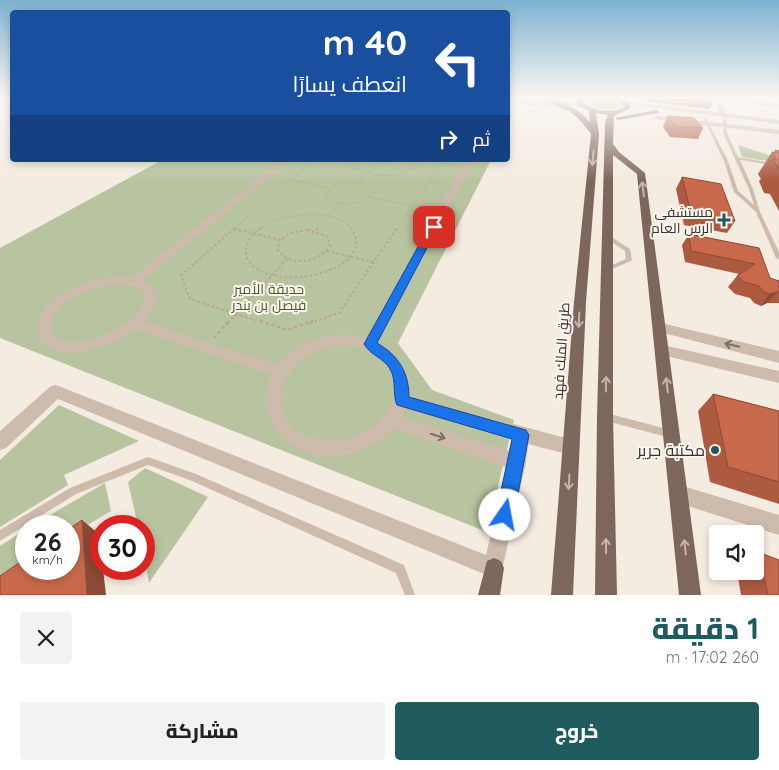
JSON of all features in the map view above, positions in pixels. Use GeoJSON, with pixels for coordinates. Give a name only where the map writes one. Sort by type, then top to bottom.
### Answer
{"type":"FeatureCollection","features":[{"type":"Feature","properties":{"kind":"main road"},"geometry":{"type":"LineString","coordinates":[[590,126],[596,134]]}},
{"type":"Feature","properties":{"kind":"main road","name":"طريق الملك فهد"},"geometry":{"type":"LineString","coordinates":[[562,595],[580,302],[596,134],[593,126]]}},
{"type":"Feature","properties":{"kind":"main road"},"geometry":{"type":"LineString","coordinates":[[606,595],[607,269],[609,145],[613,126]]}},
{"type":"Feature","properties":{"kind":"main road"},"geometry":{"type":"LineString","coordinates":[[609,145],[616,154],[642,173],[690,595]]}},
{"type":"Feature","properties":{"kind":"main road"},"geometry":{"type":"LineString","coordinates":[[489,595],[494,568]]}},
{"type":"Feature","properties":{"kind":"street"},"geometry":{"type":"LineString","coordinates":[[748,126],[779,132]]}},
{"type":"Feature","properties":{"kind":"street"},"geometry":{"type":"LineString","coordinates":[[134,281],[284,162]]}},
{"type":"Feature","properties":{"kind":"street"},"geometry":{"type":"LineString","coordinates":[[370,344],[469,162]]}},
{"type":"Feature","properties":{"kind":"street"},"geometry":{"type":"LineString","coordinates":[[114,280],[134,281],[148,289],[151,298],[149,308],[136,324],[112,340],[93,346],[74,348],[58,346],[48,340],[43,331],[45,320],[53,308],[66,298],[81,289],[114,280]]}},
{"type":"Feature","properties":{"kind":"street"},"geometry":{"type":"LineString","coordinates":[[136,324],[281,372]]}},
{"type":"Feature","properties":{"kind":"street"},"geometry":{"type":"LineString","coordinates":[[661,328],[779,357]]}},
{"type":"Feature","properties":{"kind":"street"},"geometry":{"type":"LineString","coordinates":[[333,340],[352,340],[370,344],[385,354],[397,367],[402,384],[402,401],[392,421],[375,436],[353,446],[329,449],[306,444],[288,433],[276,418],[272,400],[275,383],[281,372],[298,354],[314,345],[333,340]]}},
{"type":"Feature","properties":{"kind":"street"},"geometry":{"type":"LineString","coordinates":[[663,350],[779,377]]}},
{"type":"Feature","properties":{"kind":"street"},"geometry":{"type":"LineString","coordinates":[[0,442],[56,391],[494,568],[521,435]]}},
{"type":"Feature","properties":{"kind":"street"},"geometry":{"type":"LineString","coordinates":[[402,401],[521,435],[571,447]]}},
{"type":"Feature","properties":{"kind":"street"},"geometry":{"type":"LineString","coordinates":[[392,421],[516,462]]}},
{"type":"Feature","properties":{"kind":"street"},"geometry":{"type":"LineString","coordinates":[[679,494],[779,525]]}},
{"type":"Feature","properties":{"kind":"lane"},"geometry":{"type":"LineString","coordinates":[[708,126],[726,161],[738,196],[758,212]]}},
{"type":"Feature","properties":{"kind":"lane"},"geometry":{"type":"LineString","coordinates":[[724,126],[725,133],[751,189],[758,212],[779,258]]}},
{"type":"Feature","properties":{"kind":"lane"},"geometry":{"type":"LineString","coordinates":[[726,161],[737,160],[779,166]]}},
{"type":"Feature","properties":{"kind":"lane"},"geometry":{"type":"LineString","coordinates":[[607,269],[629,260],[628,250],[608,237]]}},
{"type":"Feature","properties":{"kind":"lane"},"geometry":{"type":"LineString","coordinates":[[606,417],[672,434]]}},
{"type":"Feature","properties":{"kind":"lane"},"geometry":{"type":"LineString","coordinates":[[0,536],[73,491],[148,461],[193,477],[400,570],[410,595]]}},
{"type":"Feature","properties":{"kind":"path"},"geometry":{"type":"LineString","coordinates":[[311,162],[181,276],[190,299],[287,330],[340,313],[442,163]]}},
{"type":"Feature","properties":{"kind":"path"},"geometry":{"type":"LineString","coordinates":[[346,162],[356,170],[368,173],[397,174],[411,170],[422,162]]}},
{"type":"Feature","properties":{"kind":"path"},"geometry":{"type":"LineString","coordinates":[[359,182],[378,162]]}},
{"type":"Feature","properties":{"kind":"path"},"geometry":{"type":"LineString","coordinates":[[436,162],[457,165]]}},
{"type":"Feature","properties":{"kind":"path"},"geometry":{"type":"LineString","coordinates":[[290,180],[329,188],[339,183],[359,182],[369,187],[372,191],[369,197],[355,204],[340,204],[329,199],[327,192],[329,188]]}},
{"type":"Feature","properties":{"kind":"path"},"geometry":{"type":"LineString","coordinates":[[369,197],[412,206]]}},
{"type":"Feature","properties":{"kind":"path"},"geometry":{"type":"LineString","coordinates":[[316,230],[340,204]]}},
{"type":"Feature","properties":{"kind":"path"},"geometry":{"type":"LineString","coordinates":[[300,214],[329,216],[345,222],[353,230],[356,240],[354,251],[345,262],[330,271],[311,276],[291,278],[272,276],[258,269],[249,260],[246,250],[249,240],[254,233],[269,222],[300,214]]}},
{"type":"Feature","properties":{"kind":"path"},"geometry":{"type":"LineString","coordinates":[[234,229],[281,240]]}},
{"type":"Feature","properties":{"kind":"path"},"geometry":{"type":"LineString","coordinates":[[299,230],[316,230],[327,236],[330,246],[321,256],[304,261],[287,259],[278,251],[277,246],[281,240],[291,233],[299,230]]}},
{"type":"Feature","properties":{"kind":"path"},"geometry":{"type":"LineString","coordinates":[[327,251],[374,262]]}},
{"type":"Feature","properties":{"kind":"path"},"geometry":{"type":"LineString","coordinates":[[205,347],[287,259]]}},
{"type":"Feature","properties":{"kind":"green space"},"geometry":{"type":"Polygon","coordinates":[[[738,145],[772,156],[768,161],[742,157],[738,145]]]}},
{"type":"Feature","properties":{"kind":"green space","name":"حديقة الأمير فيصل بن بندر"},"geometry":{"type":"Polygon","coordinates":[[[158,162],[490,162],[398,343],[432,390],[514,420],[487,532],[0,338],[0,248],[158,162]]]}},
{"type":"Feature","properties":{"kind":"green space"},"geometry":{"type":"Polygon","coordinates":[[[59,405],[139,441],[64,475],[68,485],[19,515],[15,515],[15,518],[0,527],[0,460],[59,405]]]}},
{"type":"Feature","properties":{"kind":"green space"},"geometry":{"type":"Polygon","coordinates":[[[145,468],[208,497],[155,574],[155,515],[136,515],[128,482],[145,468]]]}},
{"type":"Feature","properties":{"kind":"green space"},"geometry":{"type":"Polygon","coordinates":[[[105,483],[111,511],[104,515],[90,515],[90,524],[80,529],[80,515],[50,515],[105,483]]]}},
{"type":"Feature","properties":{"kind":"green space"},"geometry":{"type":"Polygon","coordinates":[[[15,536],[15,568],[0,578],[0,546],[15,536]]]}},
{"type":"Feature","properties":{"kind":"building"},"geometry":{"type":"Polygon","coordinates":[[[675,126],[701,126],[703,128],[675,126]]]}},
{"type":"Feature","properties":{"kind":"building"},"geometry":{"type":"Polygon","coordinates":[[[775,150],[779,151],[779,170],[773,159],[777,160],[772,152],[777,153],[775,150]]]}},
{"type":"Feature","properties":{"kind":"building"},"geometry":{"type":"Polygon","coordinates":[[[682,177],[721,184],[735,221],[691,213],[682,177]]]}},
{"type":"Feature","properties":{"kind":"building"},"geometry":{"type":"Polygon","coordinates":[[[689,234],[759,248],[770,278],[779,281],[779,292],[770,294],[764,292],[759,286],[744,282],[737,276],[755,264],[691,251],[689,234]]]}},
{"type":"Feature","properties":{"kind":"building"},"geometry":{"type":"Polygon","coordinates":[[[713,394],[779,411],[779,482],[728,467],[713,394]]]}},
{"type":"Feature","properties":{"kind":"building"},"geometry":{"type":"Polygon","coordinates":[[[82,520],[87,595],[0,595],[0,576],[15,566],[15,580],[80,580],[80,521],[82,520]]]}},
{"type":"Feature","properties":{"kind":"building"},"geometry":{"type":"Polygon","coordinates":[[[764,554],[779,560],[779,595],[768,595],[764,578],[764,554]]]}},
{"type":"Feature","properties":{"kind":"place","name":"مستشفي الرس العام"},"geometry":{"type":"Point","coordinates":[724,220]}},
{"type":"Feature","properties":{"kind":"place","name":"مكتبة جرير"},"geometry":{"type":"Point","coordinates":[715,450]}},
{"type":"Feature","properties":{"kind":"route"},"geometry":{"type":"LineString","coordinates":[[434,227],[370,344],[385,354],[397,367],[402,384],[402,401],[521,435],[505,515]]}}]}
